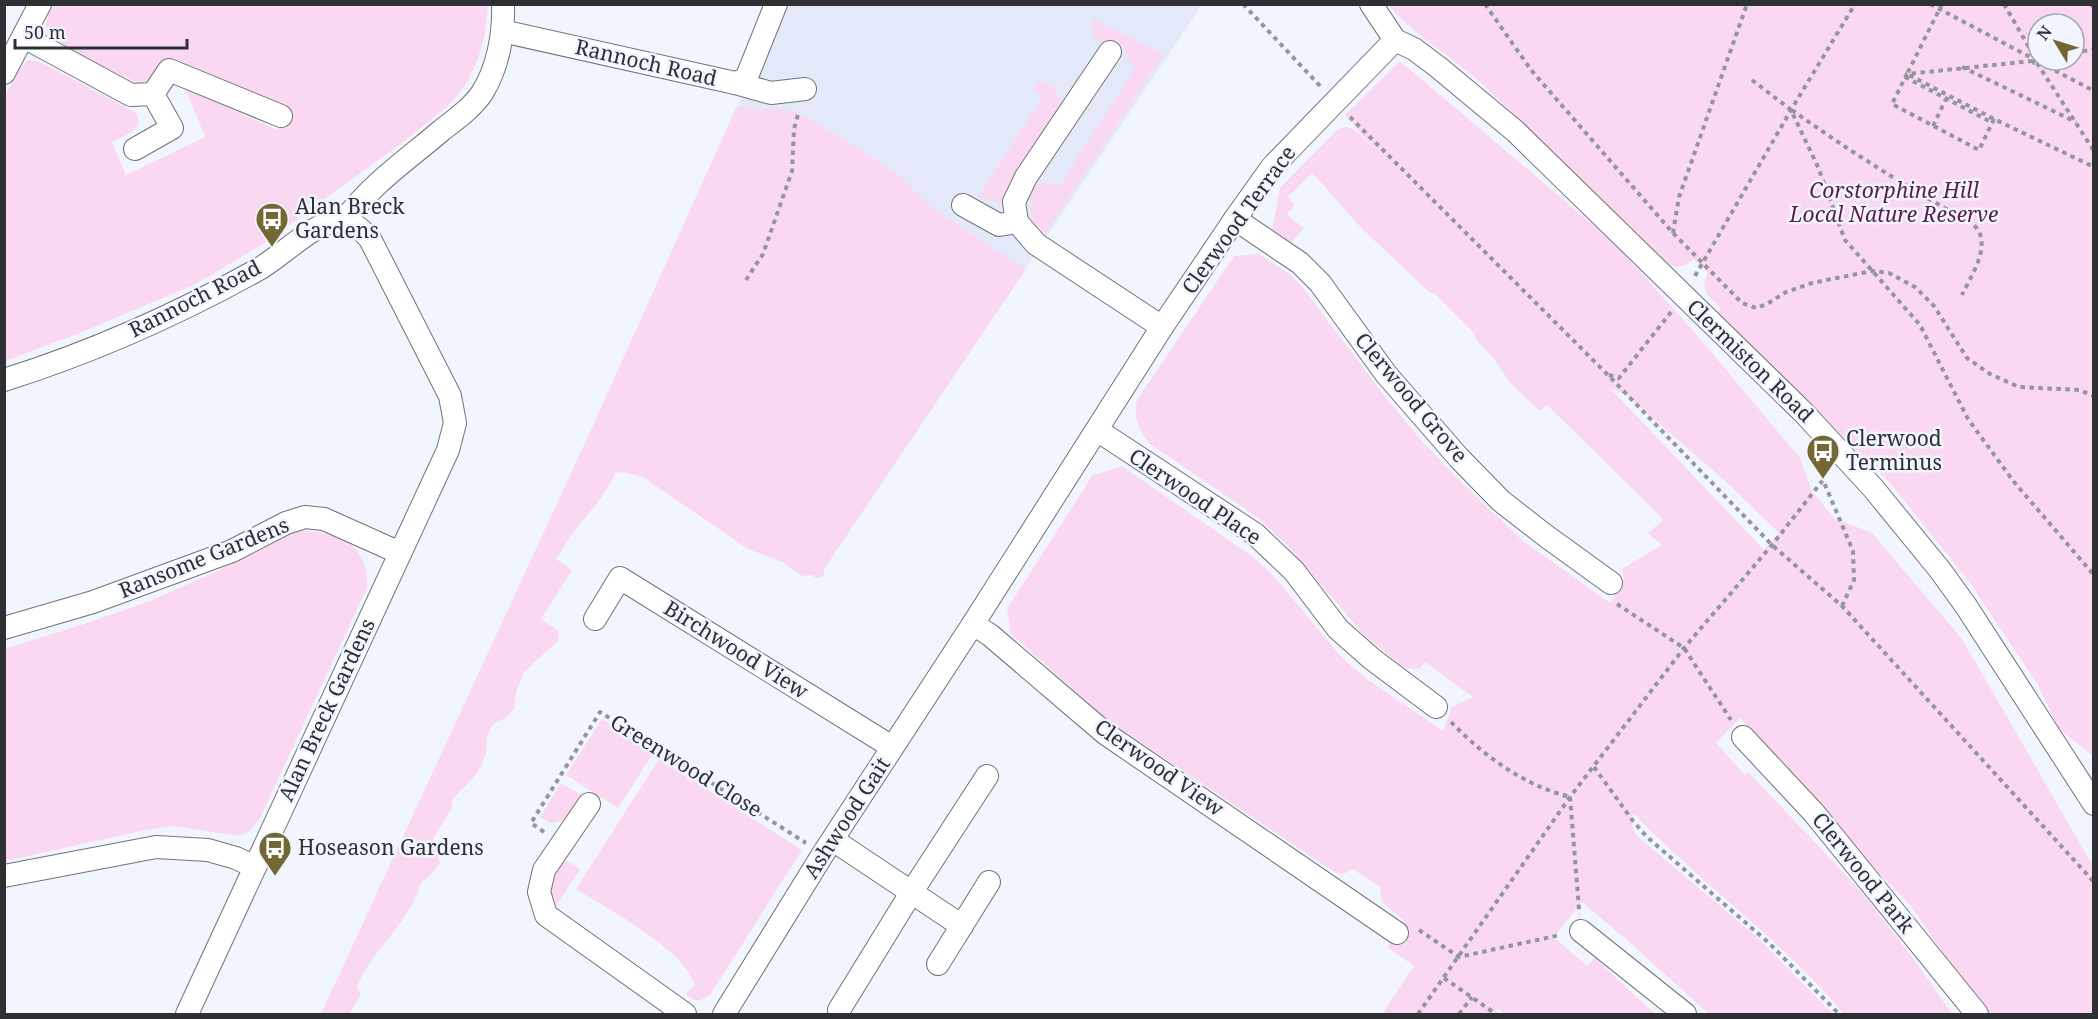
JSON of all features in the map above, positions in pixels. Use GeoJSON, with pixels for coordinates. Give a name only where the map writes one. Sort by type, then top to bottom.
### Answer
{"type":"FeatureCollection","features":[{"type":"Feature","properties":{"kind":"street"},"geometry":{"type":"LineString","coordinates":[[4,73],[40,4]]}},
{"type":"Feature","properties":{"kind":"street"},"geometry":{"type":"LineString","coordinates":[[344,221],[373,188],[477,99],[493,72],[502,31],[503,4]]}},
{"type":"Feature","properties":{"kind":"street","name":"Rannoch Road"},"geometry":{"type":"LineString","coordinates":[[502,31],[735,83],[746,79],[776,4]]}},
{"type":"Feature","properties":{"kind":"street","name":"Clermiston Road"},"geometry":{"type":"LineString","coordinates":[[1371,4],[1395,40],[1414,49],[1438,67],[1515,131],[1804,413],[1873,488],[1940,570],[2083,773],[2094,804]]}},
{"type":"Feature","properties":{"kind":"street"},"geometry":{"type":"LineString","coordinates":[[24,37],[131,95],[153,94]]}},
{"type":"Feature","properties":{"kind":"street","name":"Clerwood Terrace"},"geometry":{"type":"LineString","coordinates":[[973,624],[1162,327],[1272,167],[1395,40]]}},
{"type":"Feature","properties":{"kind":"street"},"geometry":{"type":"LineString","coordinates":[[1110,52],[1026,177],[1014,202],[1017,222],[1036,244],[1162,327]]}},
{"type":"Feature","properties":{"kind":"street"},"geometry":{"type":"LineString","coordinates":[[153,94],[169,70],[281,116]]}},
{"type":"Feature","properties":{"kind":"street"},"geometry":{"type":"LineString","coordinates":[[735,83],[771,93],[805,89]]}},
{"type":"Feature","properties":{"kind":"street"},"geometry":{"type":"LineString","coordinates":[[135,148],[172,128],[153,94]]}},
{"type":"Feature","properties":{"kind":"street"},"geometry":{"type":"LineString","coordinates":[[963,205],[999,225],[1017,222]]}},
{"type":"Feature","properties":{"kind":"street","name":"Clerwood Grove"},"geometry":{"type":"LineString","coordinates":[[1235,219],[1300,263],[1320,283],[1386,374],[1459,458],[1501,501],[1603,571]]}},
{"type":"Feature","properties":{"kind":"street","name":"Rannoch Road"},"geometry":{"type":"LineString","coordinates":[[4,380],[152,324],[261,267],[324,224],[344,221]]}},
{"type":"Feature","properties":{"kind":"street","name":"Alan Breck Gardens"},"geometry":{"type":"LineString","coordinates":[[187,1014],[448,450],[455,423],[450,396],[370,239],[354,224],[344,221]]}},
{"type":"Feature","properties":{"kind":"street","name":"Clerwood Place"},"geometry":{"type":"LineString","coordinates":[[1097,430],[1255,534],[1294,572],[1338,629],[1372,659],[1423,686],[1437,707]]}},
{"type":"Feature","properties":{"kind":"street","name":"Ransome Gardens"},"geometry":{"type":"LineString","coordinates":[[4,628],[93,602],[232,551],[286,523],[305,517],[324,519],[400,554]]}},
{"type":"Feature","properties":{"kind":"street","name":"Birchwood View"},"geometry":{"type":"LineString","coordinates":[[595,619],[620,578],[892,747]]}},
{"type":"Feature","properties":{"kind":"street","name":"Ashwood Gait"},"geometry":{"type":"LineString","coordinates":[[724,1014],[828,847],[973,624]]}},
{"type":"Feature","properties":{"kind":"street","name":"Clerwood View"},"geometry":{"type":"LineString","coordinates":[[973,624],[990,635],[1106,734],[1359,893],[1397,933]]}},
{"type":"Feature","properties":{"kind":"street","name":"Clerwood Park"},"geometry":{"type":"LineString","coordinates":[[1743,737],[1814,813],[1977,1014]]}},
{"type":"Feature","properties":{"kind":"street"},"geometry":{"type":"LineString","coordinates":[[838,1010],[987,776]]}},
{"type":"Feature","properties":{"kind":"street"},"geometry":{"type":"LineString","coordinates":[[589,804],[544,870],[539,892],[546,915],[685,1014]]}},
{"type":"Feature","properties":{"kind":"street"},"geometry":{"type":"LineString","coordinates":[[4,876],[156,847],[208,850],[236,858],[255,867]]}},
{"type":"Feature","properties":{"kind":"street"},"geometry":{"type":"LineString","coordinates":[[828,847],[911,893],[962,926]]}},
{"type":"Feature","properties":{"kind":"street"},"geometry":{"type":"LineString","coordinates":[[938,964],[989,882]]}},
{"type":"Feature","properties":{"kind":"street"},"geometry":{"type":"LineString","coordinates":[[1581,931],[1685,1014]]}},
{"type":"Feature","properties":{"kind":"path"},"geometry":{"type":"LineString","coordinates":[[1243,4],[1334,101],[1608,375],[1772,545],[1842,606],[2094,882]]}},
{"type":"Feature","properties":{"kind":"path"},"geometry":{"type":"LineString","coordinates":[[1485,4],[1531,70],[1673,233],[1742,303],[1756,308],[1786,292],[1812,283],[1872,271],[1889,273],[1916,287],[1934,306],[1967,358],[1990,374],[2019,387],[2079,390],[2094,396]]}},
{"type":"Feature","properties":{"kind":"path"},"geometry":{"type":"LineString","coordinates":[[1673,233],[1679,197],[1747,4]]}},
{"type":"Feature","properties":{"kind":"path"},"geometry":{"type":"LineString","coordinates":[[1608,375],[1619,378],[1683,296],[1855,4]]}},
{"type":"Feature","properties":{"kind":"path"},"geometry":{"type":"LineString","coordinates":[[1930,4],[1941,7],[2026,54]]}},
{"type":"Feature","properties":{"kind":"path"},"geometry":{"type":"LineString","coordinates":[[2004,4],[2026,42]]}},
{"type":"Feature","properties":{"kind":"path"},"geometry":{"type":"LineString","coordinates":[[1941,7],[1892,104],[1979,150],[1994,121]]}},
{"type":"Feature","properties":{"kind":"path"},"geometry":{"type":"LineString","coordinates":[[1906,75],[2026,61]]}},
{"type":"Feature","properties":{"kind":"path"},"geometry":{"type":"LineString","coordinates":[[1962,67],[2076,122]]}},
{"type":"Feature","properties":{"kind":"path"},"geometry":{"type":"LineString","coordinates":[[2044,72],[2094,151]]}},
{"type":"Feature","properties":{"kind":"path"},"geometry":{"type":"LineString","coordinates":[[2058,72],[2094,91]]}},
{"type":"Feature","properties":{"kind":"path"},"geometry":{"type":"LineString","coordinates":[[1906,75],[1946,99],[2094,167]]}},
{"type":"Feature","properties":{"kind":"path"},"geometry":{"type":"LineString","coordinates":[[1906,75],[1994,121]]}},
{"type":"Feature","properties":{"kind":"path"},"geometry":{"type":"LineString","coordinates":[[1752,80],[1840,145],[1970,221],[1981,236],[1982,244],[1979,258],[1962,295]]}},
{"type":"Feature","properties":{"kind":"path"},"geometry":{"type":"LineString","coordinates":[[746,280],[763,254],[792,171],[794,129],[805,89]]}},
{"type":"Feature","properties":{"kind":"path"},"geometry":{"type":"LineString","coordinates":[[1933,126],[1946,99]]}},
{"type":"Feature","properties":{"kind":"path"},"geometry":{"type":"LineString","coordinates":[[1791,110],[1818,166],[1845,240],[1920,325],[1968,419],[2014,482],[2094,575]]}},
{"type":"Feature","properties":{"kind":"path"},"geometry":{"type":"LineString","coordinates":[[1418,1014],[1460,957],[1570,796],[1684,648],[1772,545],[1823,480],[1853,551],[1854,580],[1842,606]]}},
{"type":"Feature","properties":{"kind":"path"},"geometry":{"type":"LineString","coordinates":[[1603,571],[1606,597],[1684,648],[1743,737]]}},
{"type":"Feature","properties":{"kind":"path"},"geometry":{"type":"LineString","coordinates":[[1437,707],[1466,738],[1514,774],[1549,792],[1570,796]]}},
{"type":"Feature","properties":{"kind":"path","name":"Greenwood Close"},"geometry":{"type":"LineString","coordinates":[[562,844],[531,823],[600,712],[828,847]]}},
{"type":"Feature","properties":{"kind":"path"},"geometry":{"type":"LineString","coordinates":[[1594,766],[1647,837],[1784,956],[1839,1014]]}},
{"type":"Feature","properties":{"kind":"path"},"geometry":{"type":"LineString","coordinates":[[1397,933],[1409,923],[1460,957],[1581,931],[1570,796]]}},
{"type":"Feature","properties":{"kind":"path"},"geometry":{"type":"LineString","coordinates":[[1444,978],[1496,1014]]}},
{"type":"Feature","properties":{"kind":"path"},"geometry":{"type":"LineString","coordinates":[[1459,1014],[1472,997]]}},
{"type":"Feature","properties":{"kind":"shaded area"},"geometry":{"type":"Polygon","coordinates":[[[786,5],[1202,5],[824,569],[596,419],[737,106],[753,79],[786,5]]]}},
{"type":"Feature","properties":{"kind":"green space"},"geometry":{"type":"Polygon","coordinates":[[[52,5],[488,5],[485,34],[478,59],[467,83],[449,105],[406,140],[260,246],[196,284],[80,333],[5,361],[4,98],[19,70],[28,60],[40,62],[135,112],[138,118],[136,127],[112,142],[126,175],[205,137],[185,88],[277,130],[284,110],[161,61],[151,82],[140,84],[59,46],[53,41],[46,27],[52,5]]]}},
{"type":"Feature","properties":{"kind":"green space","name":"Corstorphine Hill Local Nature Reserve"},"geometry":{"type":"Polygon","coordinates":[[[1388,5],[2093,5],[2093,756],[2059,729],[2038,685],[1970,583],[1890,483],[1716,314],[1721,308],[1706,292],[1704,284],[1708,273],[1694,259],[1680,266],[1673,266],[1665,262],[1482,84],[1422,36],[1388,5]]]}},
{"type":"Feature","properties":{"kind":"green space"},"geometry":{"type":"Polygon","coordinates":[[[1093,19],[1164,54],[1044,235],[1031,216],[1032,193],[1043,182],[1060,185],[1136,67],[1128,61],[1126,51],[1120,44],[1112,41],[1102,43],[1093,37],[1093,19]]]}},
{"type":"Feature","properties":{"kind":"green space"},"geometry":{"type":"Polygon","coordinates":[[[1400,61],[1611,240],[1691,328],[1800,458],[1812,491],[1834,518],[1872,533],[1962,639],[2093,866],[2093,1014],[1991,1014],[1962,982],[1910,905],[1868,862],[1834,819],[1740,718],[1716,743],[1745,775],[1748,772],[1859,889],[1912,957],[1952,1014],[1844,1014],[1794,961],[1634,814],[1630,818],[1636,835],[1757,937],[1833,1014],[1709,1014],[1582,902],[1580,904],[1581,931],[1578,907],[1554,937],[1587,966],[1595,958],[1655,1014],[1504,1014],[1495,1007],[1498,1014],[1382,1014],[1414,966],[1387,947],[1405,921],[1385,905],[1381,899],[1380,887],[1353,869],[1343,874],[1334,872],[1109,721],[1011,634],[1007,609],[1092,476],[1122,466],[1253,557],[1273,575],[1343,659],[1368,680],[1443,731],[1452,707],[1473,697],[1425,662],[1420,668],[1406,669],[1365,636],[1287,545],[1257,517],[1149,443],[1142,433],[1136,417],[1137,400],[1234,256],[1259,254],[1291,275],[1383,394],[1420,439],[1459,480],[1523,541],[1610,603],[1624,579],[1622,569],[1662,545],[1648,533],[1663,520],[1658,514],[1547,405],[1540,411],[1511,384],[1494,359],[1477,341],[1474,333],[1435,294],[1429,292],[1363,230],[1312,173],[1288,197],[1295,205],[1287,214],[1304,229],[1291,242],[1272,230],[1280,188],[1337,130],[1342,127],[1353,129],[1374,149],[1345,115],[1400,61]],[[1610,388],[1764,550],[1779,533],[1723,479],[1626,395],[1610,388]]]}},
{"type":"Feature","properties":{"kind":"green space"},"geometry":{"type":"Polygon","coordinates":[[[1039,78],[1054,88],[1065,106],[1008,199],[1000,202],[978,197],[1043,97],[1032,89],[1039,78]]]}},
{"type":"Feature","properties":{"kind":"green space"},"geometry":{"type":"Polygon","coordinates":[[[737,106],[755,110],[784,109],[811,119],[901,176],[934,209],[1026,269],[824,569],[824,576],[816,578],[812,575],[802,576],[782,562],[748,549],[643,477],[624,472],[615,473],[603,494],[556,559],[572,570],[541,619],[559,631],[558,641],[524,672],[516,693],[514,709],[505,718],[493,724],[487,737],[486,753],[481,766],[474,777],[452,800],[452,808],[433,839],[440,863],[421,883],[408,911],[364,973],[357,987],[361,995],[349,1014],[321,1014],[596,419],[737,106]]]}},
{"type":"Feature","properties":{"kind":"green space"},"geometry":{"type":"Polygon","coordinates":[[[302,530],[328,534],[350,544],[363,561],[367,573],[367,588],[260,818],[250,831],[239,836],[173,826],[5,861],[4,649],[150,601],[226,567],[276,539],[302,530]]]}},
{"type":"Feature","properties":{"kind":"green space"},"geometry":{"type":"Polygon","coordinates":[[[602,719],[654,752],[618,808],[566,775],[602,719]]]}},
{"type":"Feature","properties":{"kind":"green space"},"geometry":{"type":"Polygon","coordinates":[[[659,759],[802,850],[710,995],[699,1001],[686,994],[695,984],[676,957],[643,931],[576,889],[659,759]]]}},
{"type":"Feature","properties":{"kind":"green space"},"geometry":{"type":"Polygon","coordinates":[[[561,783],[582,795],[565,820],[551,823],[540,817],[561,783]]]}},
{"type":"Feature","properties":{"kind":"green space"},"geometry":{"type":"Polygon","coordinates":[[[565,860],[580,869],[557,905],[551,893],[552,881],[565,860]]]}},
{"type":"Feature","properties":{"kind":"place","name":"Alan Breck Gardens"},"geometry":{"type":"Point","coordinates":[272,248]}},
{"type":"Feature","properties":{"kind":"place","name":"Clerwood Terminus"},"geometry":{"type":"Point","coordinates":[1823,480]}},
{"type":"Feature","properties":{"kind":"place","name":"Hoseason Gardens"},"geometry":{"type":"Point","coordinates":[275,877]}}]}
